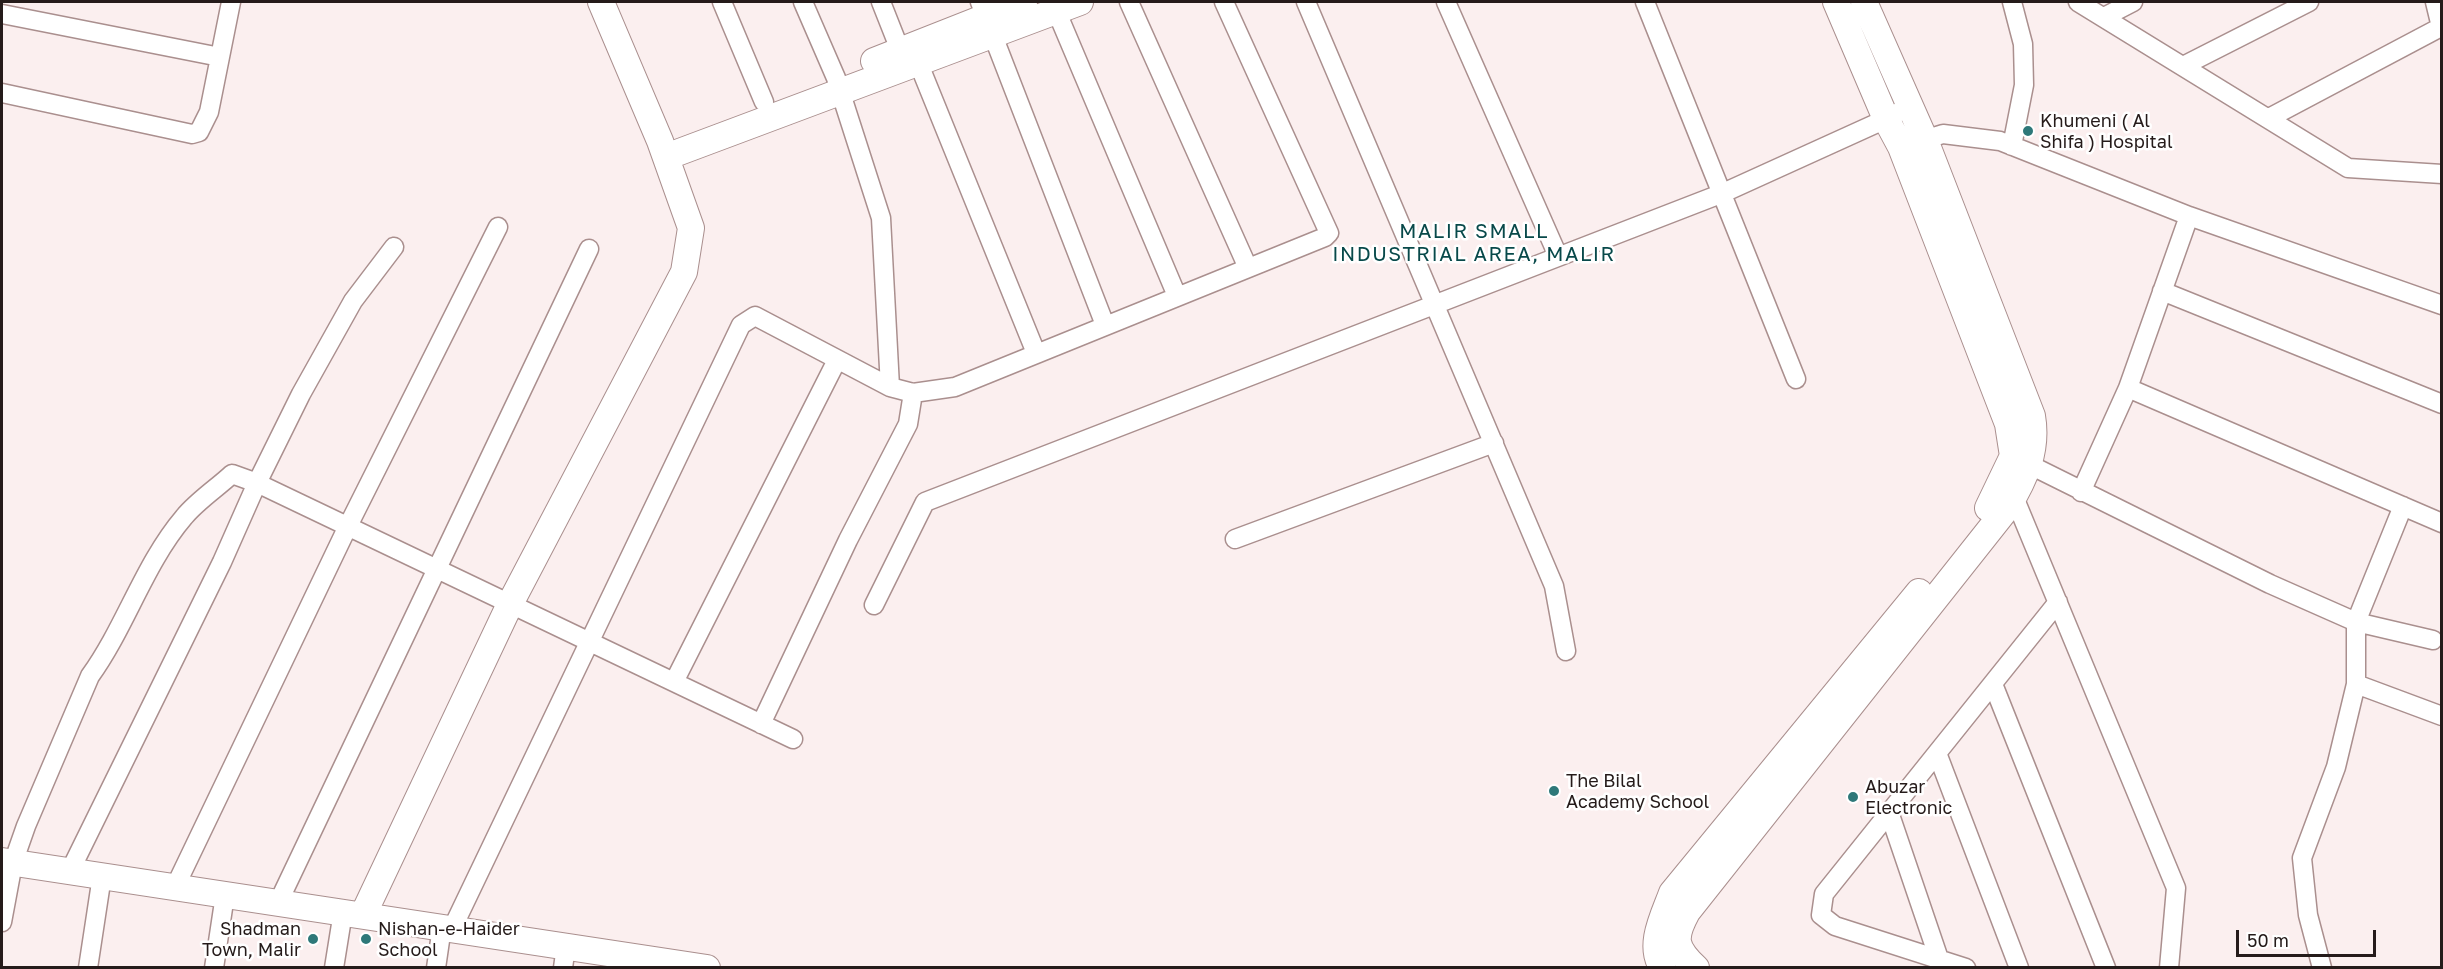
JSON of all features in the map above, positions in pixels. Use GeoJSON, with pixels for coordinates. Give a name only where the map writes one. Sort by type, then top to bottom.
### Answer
{"type":"FeatureCollection","features":[{"type":"Feature","properties":{"kind":"street"},"geometry":{"type":"LineString","coordinates":[[2,93],[192,134],[199,132],[209,112],[231,2]]}},
{"type":"Feature","properties":{"kind":"street"},"geometry":{"type":"LineString","coordinates":[[334,968],[353,914],[510,604],[684,272],[691,228],[663,149],[601,2]]}},
{"type":"Feature","properties":{"kind":"street"},"geometry":{"type":"LineString","coordinates":[[722,2],[764,102]]}},
{"type":"Feature","properties":{"kind":"street"},"geometry":{"type":"LineString","coordinates":[[803,2],[837,85],[881,218],[890,387]]}},
{"type":"Feature","properties":{"kind":"street"},"geometry":{"type":"LineString","coordinates":[[881,2],[909,56],[1036,352]]}},
{"type":"Feature","properties":{"kind":"street"},"geometry":{"type":"LineString","coordinates":[[663,149],[909,56],[986,17],[1024,2]]}},
{"type":"Feature","properties":{"kind":"street"},"geometry":{"type":"LineString","coordinates":[[986,17],[1056,10],[1080,2]]}},
{"type":"Feature","properties":{"kind":"street"},"geometry":{"type":"LineString","coordinates":[[1129,2],[1248,268]]}},
{"type":"Feature","properties":{"kind":"street"},"geometry":{"type":"LineString","coordinates":[[436,968],[447,928],[590,642],[741,326],[754,316],[890,387],[913,393],[955,387],[1036,352],[1325,237],[1329,233],[1224,2]]}},
{"type":"Feature","properties":{"kind":"street"},"geometry":{"type":"LineString","coordinates":[[1306,2],[1554,586],[1566,651]]}},
{"type":"Feature","properties":{"kind":"street"},"geometry":{"type":"LineString","coordinates":[[1446,2],[1558,256]]}},
{"type":"Feature","properties":{"kind":"street"},"geometry":{"type":"LineString","coordinates":[[1645,2],[1796,379]]}},
{"type":"Feature","properties":{"kind":"street"},"geometry":{"type":"LineString","coordinates":[[1696,968],[1681,954],[1677,943],[1678,933],[1687,912],[2014,497],[2021,461],[1900,147],[1836,2]]}},
{"type":"Feature","properties":{"kind":"street"},"geometry":{"type":"LineString","coordinates":[[1663,968],[1659,962],[1657,932],[1672,893],[1985,513],[2034,445],[2032,416],[1925,140],[1864,2]]}},
{"type":"Feature","properties":{"kind":"street"},"geometry":{"type":"LineString","coordinates":[[2012,2],[2024,44],[2024,85],[2012,146]]}},
{"type":"Feature","properties":{"kind":"street"},"geometry":{"type":"LineString","coordinates":[[2078,2],[2348,168],[2442,174]]}},
{"type":"Feature","properties":{"kind":"street"},"geometry":{"type":"LineString","coordinates":[[2104,17],[2133,2]]}},
{"type":"Feature","properties":{"kind":"street"},"geometry":{"type":"LineString","coordinates":[[2183,66],[2309,2]]}},
{"type":"Feature","properties":{"kind":"street"},"geometry":{"type":"LineString","coordinates":[[2268,118],[2440,27],[2435,2]]}},
{"type":"Feature","properties":{"kind":"street"},"geometry":{"type":"LineString","coordinates":[[1056,10],[1177,296]]}},
{"type":"Feature","properties":{"kind":"street"},"geometry":{"type":"LineString","coordinates":[[2,15],[220,57]]}},
{"type":"Feature","properties":{"kind":"street"},"geometry":{"type":"LineString","coordinates":[[986,17],[1105,325]]}},
{"type":"Feature","properties":{"kind":"street"},"geometry":{"type":"LineString","coordinates":[[663,149],[764,102],[837,85]]}},
{"type":"Feature","properties":{"kind":"street"},"geometry":{"type":"LineString","coordinates":[[874,605],[925,502],[1723,193],[1910,106]]}},
{"type":"Feature","properties":{"kind":"street"},"geometry":{"type":"LineString","coordinates":[[1900,147],[1943,134],[2000,141],[2189,216],[2442,305]]}},
{"type":"Feature","properties":{"kind":"street"},"geometry":{"type":"LineString","coordinates":[[2081,492],[2128,388],[2189,216]]}},
{"type":"Feature","properties":{"kind":"street"},"geometry":{"type":"LineString","coordinates":[[175,887],[348,526],[498,227]]}},
{"type":"Feature","properties":{"kind":"street"},"geometry":{"type":"LineString","coordinates":[[70,871],[222,562],[256,483],[301,394],[353,302],[394,247]]}},
{"type":"Feature","properties":{"kind":"street"},"geometry":{"type":"LineString","coordinates":[[278,903],[589,249]]}},
{"type":"Feature","properties":{"kind":"street"},"geometry":{"type":"LineString","coordinates":[[2162,291],[2442,404]]}},
{"type":"Feature","properties":{"kind":"street"},"geometry":{"type":"LineString","coordinates":[[674,682],[837,360]]}},
{"type":"Feature","properties":{"kind":"street"},"geometry":{"type":"LineString","coordinates":[[2128,388],[2442,523]]}},
{"type":"Feature","properties":{"kind":"street"},"geometry":{"type":"LineString","coordinates":[[761,724],[848,540],[908,424],[913,393]]}},
{"type":"Feature","properties":{"kind":"street"},"geometry":{"type":"LineString","coordinates":[[1235,538],[1494,443]]}},
{"type":"Feature","properties":{"kind":"street"},"geometry":{"type":"LineString","coordinates":[[2021,461],[2270,584],[2356,622],[2433,640]]}},
{"type":"Feature","properties":{"kind":"street"},"geometry":{"type":"LineString","coordinates":[[2,922],[7,862],[90,676],[104,656],[153,562],[184,516],[232,474],[348,526],[793,739]]}},
{"type":"Feature","properties":{"kind":"street"},"geometry":{"type":"LineString","coordinates":[[2014,497],[2176,888],[2169,968]]}},
{"type":"Feature","properties":{"kind":"street"},"geometry":{"type":"LineString","coordinates":[[2322,968],[2308,915],[2302,858],[2336,768],[2356,684],[2356,622],[2403,506]]}},
{"type":"Feature","properties":{"kind":"street"},"geometry":{"type":"LineString","coordinates":[[1966,968],[1835,926],[1821,915],[1824,894],[2058,602]]}},
{"type":"Feature","properties":{"kind":"street"},"geometry":{"type":"LineString","coordinates":[[1993,684],[2106,968]]}},
{"type":"Feature","properties":{"kind":"street"},"geometry":{"type":"LineString","coordinates":[[2356,684],[2442,716]]}},
{"type":"Feature","properties":{"kind":"street"},"geometry":{"type":"LineString","coordinates":[[1937,753],[2019,968]]}},
{"type":"Feature","properties":{"kind":"street"},"geometry":{"type":"LineString","coordinates":[[1889,813],[1939,959]]}},
{"type":"Feature","properties":{"kind":"street"},"geometry":{"type":"LineString","coordinates":[[7,862],[447,928],[564,957],[692,966]]}},
{"type":"Feature","properties":{"kind":"street"},"geometry":{"type":"LineString","coordinates":[[88,968],[102,876]]}},
{"type":"Feature","properties":{"kind":"street"},"geometry":{"type":"LineString","coordinates":[[214,968],[225,895]]}},
{"type":"Feature","properties":{"kind":"place","name":"Khumeni ( Al Shifa ) Hospital"},"geometry":{"type":"Point","coordinates":[2028,131]}},
{"type":"Feature","properties":{"kind":"place","name":"The Bilal Academy School"},"geometry":{"type":"Point","coordinates":[1554,791]}},
{"type":"Feature","properties":{"kind":"place","name":"Abuzar Electronic"},"geometry":{"type":"Point","coordinates":[1853,797]}},
{"type":"Feature","properties":{"kind":"place","name":"Shadman Town, Malir"},"geometry":{"type":"Point","coordinates":[313,939]}},
{"type":"Feature","properties":{"kind":"place","name":"Nishan-e-Haider School"},"geometry":{"type":"Point","coordinates":[366,939]}},
{"type":"Feature","properties":{"kind":"district","name":"MALIR SMALL INDUSTRIAL AREA, MALIR"},"geometry":{"type":"Point","coordinates":[1474,244]}}]}
